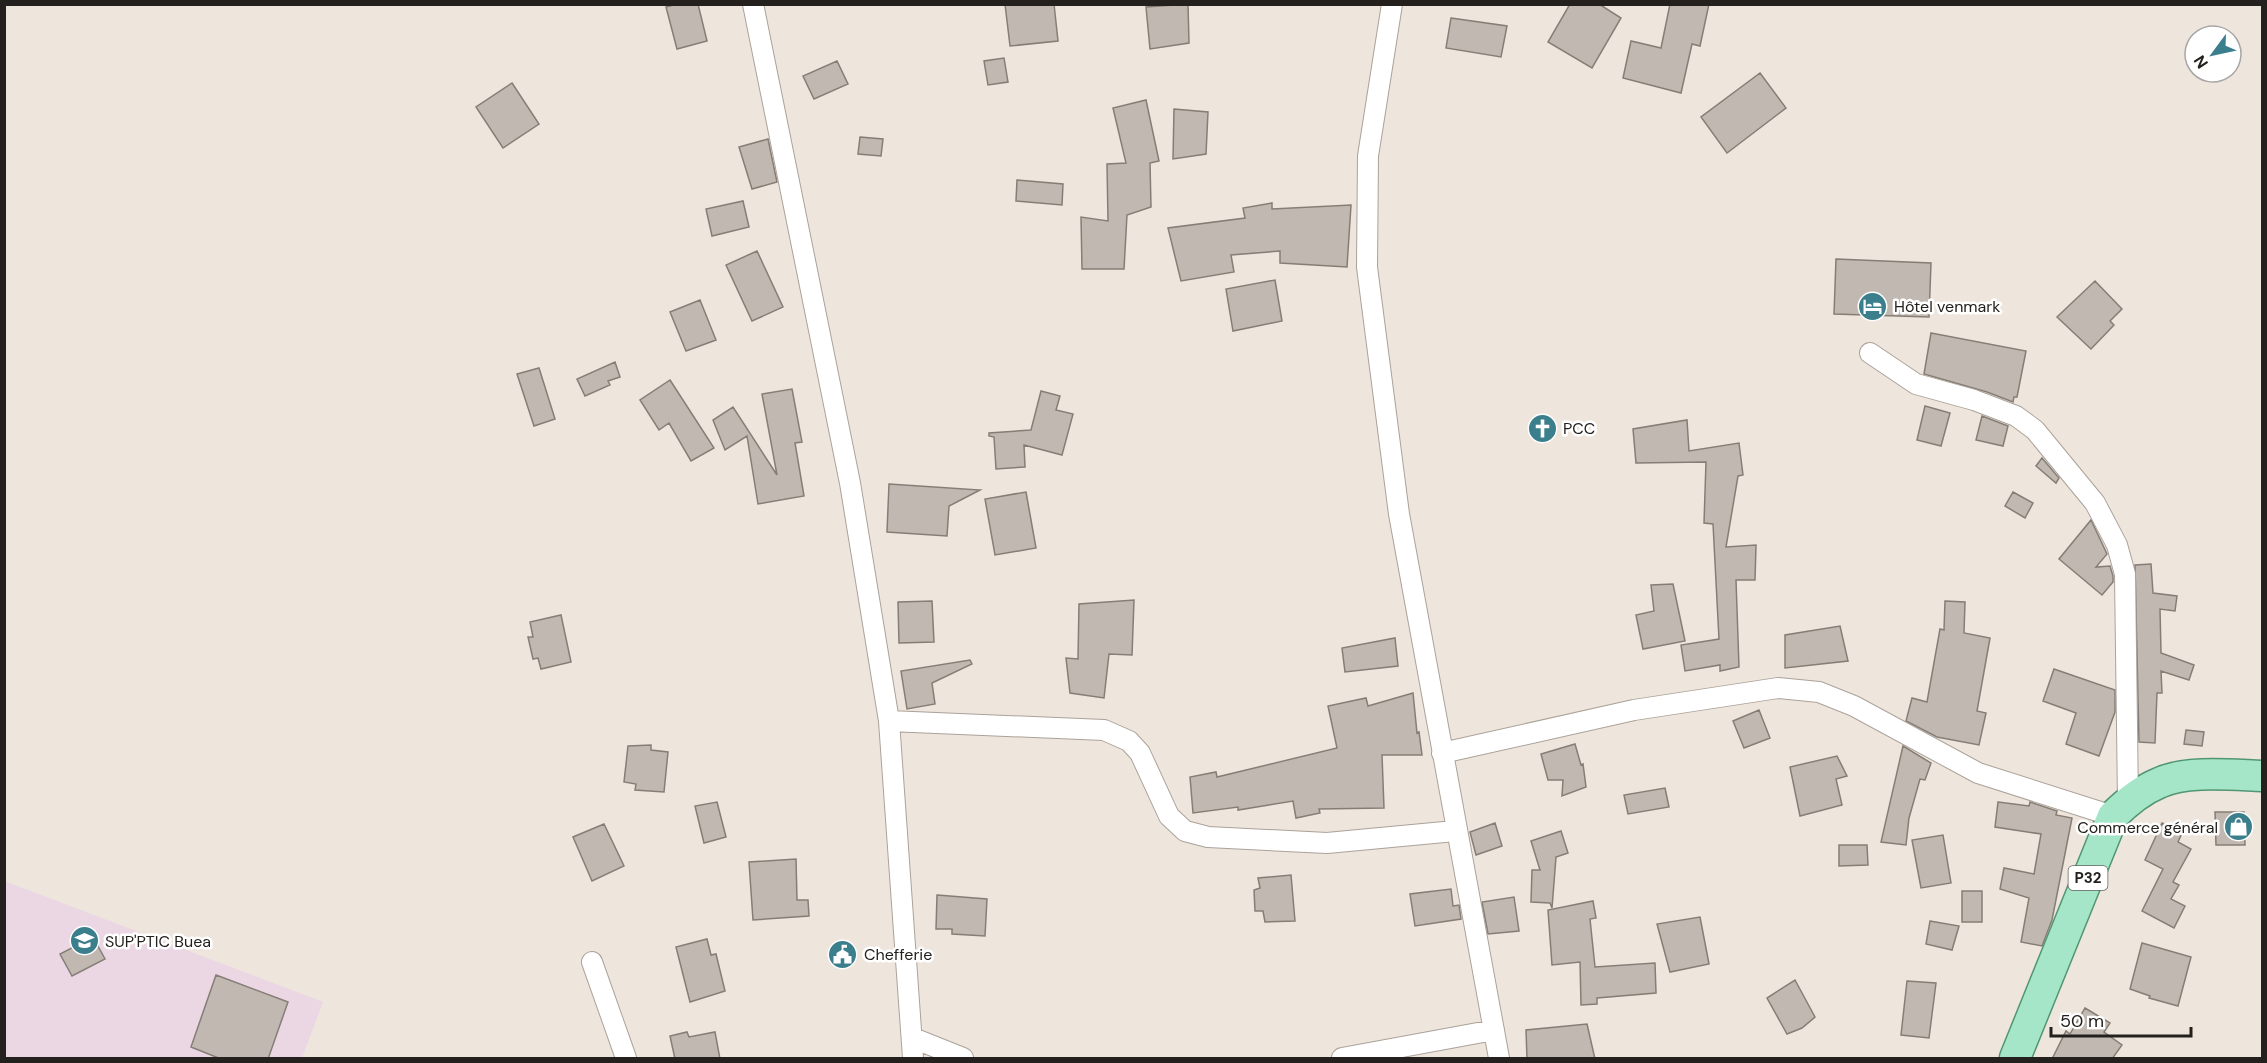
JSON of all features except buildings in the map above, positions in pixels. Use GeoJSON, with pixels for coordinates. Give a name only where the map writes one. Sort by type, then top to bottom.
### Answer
{"type":"FeatureCollection","features":[{"type":"Feature","properties":{"kind":"main road"},"geometry":{"type":"LineString","coordinates":[[2120,809],[2160,782],[2199,775],[2262,776]]}},
{"type":"Feature","properties":{"kind":"main road","name":"P32"},"geometry":{"type":"LineString","coordinates":[[2015,1059],[2120,809]]}},
{"type":"Feature","properties":{"kind":"street"},"geometry":{"type":"LineString","coordinates":[[753,4],[850,483],[889,721],[913,1059]]}},
{"type":"Feature","properties":{"kind":"street"},"geometry":{"type":"LineString","coordinates":[[1392,4],[1368,156],[1367,267],[1399,514],[1455,831],[1499,1059]]}},
{"type":"Feature","properties":{"kind":"street"},"geometry":{"type":"LineString","coordinates":[[1442,753],[1634,710],[1778,687],[1819,692],[1854,706],[1978,773],[2120,809],[2125,574],[2117,545],[2095,504],[2035,430],[2016,416],[1974,400],[1916,384],[1870,353]]}},
{"type":"Feature","properties":{"kind":"street"},"geometry":{"type":"LineString","coordinates":[[889,721],[1104,730],[1129,741],[1140,753],[1168,816],[1185,831],[1208,837],[1327,843],[1455,831]]}},
{"type":"Feature","properties":{"kind":"street"},"geometry":{"type":"LineString","coordinates":[[592,962],[626,1059]]}},
{"type":"Feature","properties":{"kind":"street"},"geometry":{"type":"LineString","coordinates":[[1342,1059],[1494,1030]]}},
{"type":"Feature","properties":{"kind":"street"},"geometry":{"type":"LineString","coordinates":[[913,1038],[963,1059]]}},
{"type":"Feature","properties":{"kind":"shaded area","name":"SUP'PTIC Buea"},"geometry":{"type":"Polygon","coordinates":[[[4,881],[323,1002],[302,1058],[5,1058],[4,881]]]}},
{"type":"Feature","properties":{"kind":"place","name":"Hôtel venmark"},"geometry":{"type":"Point","coordinates":[1873,306]}},
{"type":"Feature","properties":{"kind":"place","name":"PCC"},"geometry":{"type":"Point","coordinates":[1542,428]}},
{"type":"Feature","properties":{"kind":"place","name":"Commerce général"},"geometry":{"type":"Point","coordinates":[2239,827]}},
{"type":"Feature","properties":{"kind":"place","name":"SUP'PTIC Buea"},"geometry":{"type":"Point","coordinates":[84,941]}},
{"type":"Feature","properties":{"kind":"place","name":"Chefferie"},"geometry":{"type":"Point","coordinates":[843,954]}}]}
